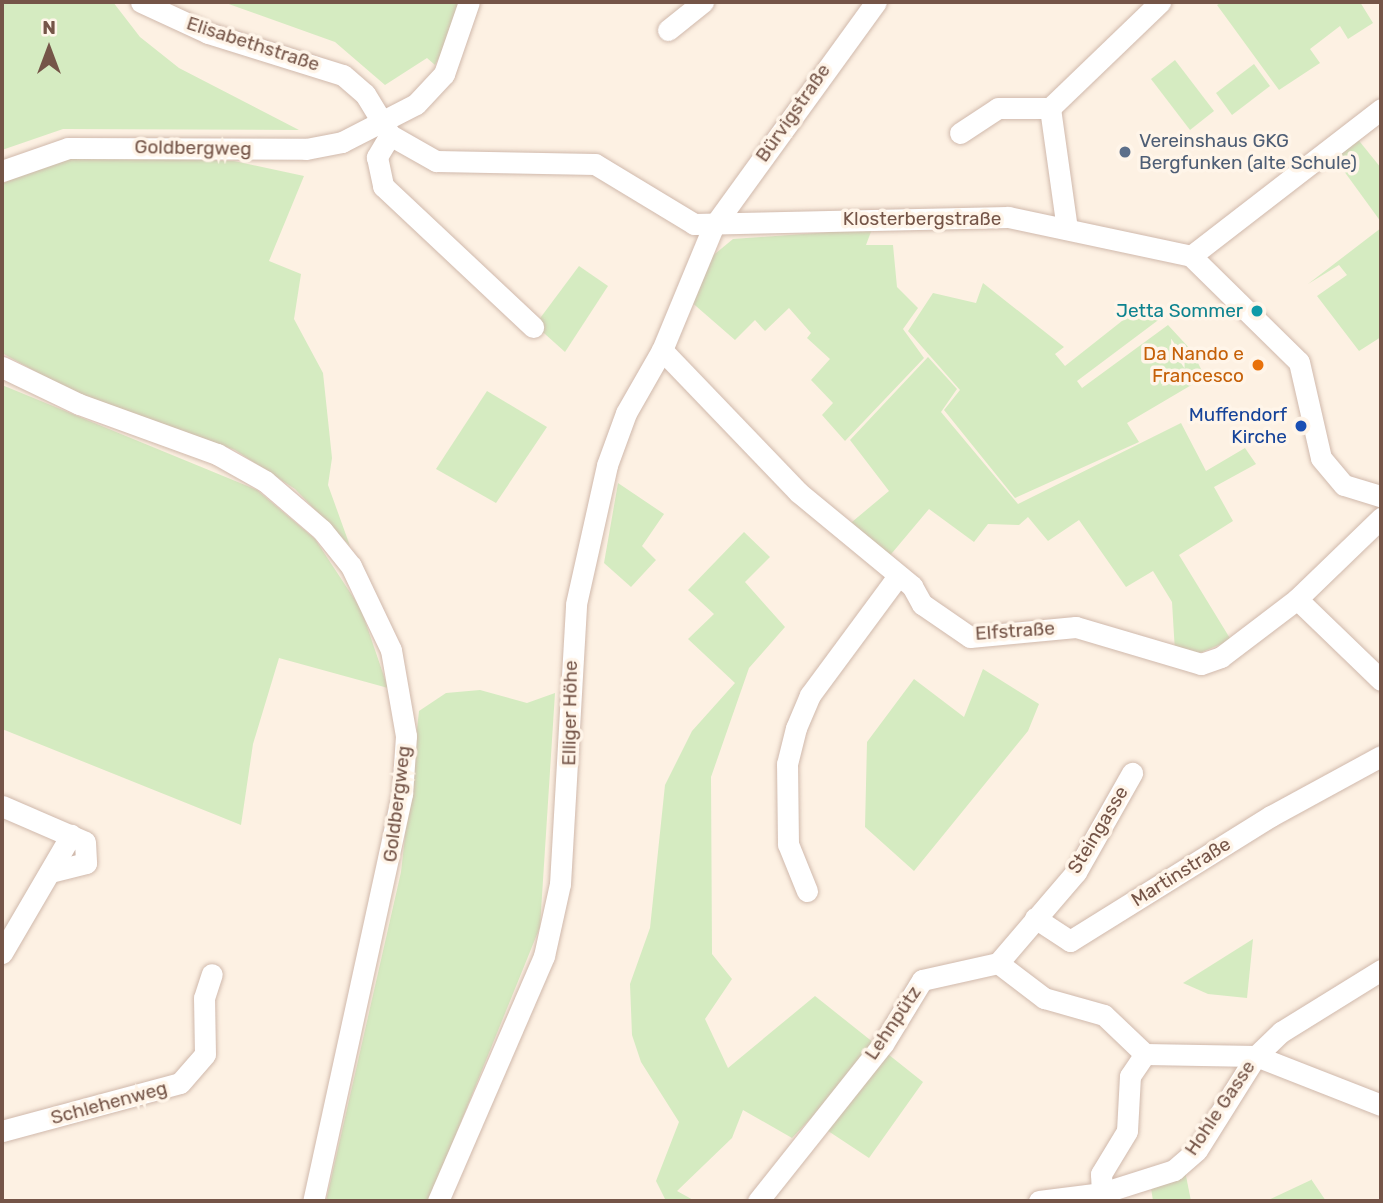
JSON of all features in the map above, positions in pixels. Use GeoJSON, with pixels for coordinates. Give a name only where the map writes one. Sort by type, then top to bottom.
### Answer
{"type":"FeatureCollection","features":[{"type":"Feature","properties":{"kind":"street","name":"Elisabethstraße"},"geometry":{"type":"LineString","coordinates":[[141,2],[208,33],[342,75],[365,94],[388,130]]}},
{"type":"Feature","properties":{"kind":"street"},"geometry":{"type":"LineString","coordinates":[[469,2],[443,74],[388,130],[377,157],[383,186],[533,327]]}},
{"type":"Feature","properties":{"kind":"street"},"geometry":{"type":"LineString","coordinates":[[668,30],[704,2]]}},
{"type":"Feature","properties":{"kind":"street","name":"Bürvigstraße"},"geometry":{"type":"LineString","coordinates":[[713,227],[876,2]]}},
{"type":"Feature","properties":{"kind":"street"},"geometry":{"type":"LineString","coordinates":[[960,133],[998,108],[1050,108],[1160,2]]}},
{"type":"Feature","properties":{"kind":"street"},"geometry":{"type":"LineString","coordinates":[[1050,108],[1067,229]]}},
{"type":"Feature","properties":{"kind":"street"},"geometry":{"type":"LineString","coordinates":[[1381,109],[1191,256],[1299,362],[1321,458],[1344,485],[1381,495]]}},
{"type":"Feature","properties":{"kind":"street","name":"Goldbergweg"},"geometry":{"type":"LineString","coordinates":[[2,171],[68,148],[306,149],[388,130]]}},
{"type":"Feature","properties":{"kind":"street","name":"Klosterbergstraße"},"geometry":{"type":"LineString","coordinates":[[388,130],[436,161],[595,164],[694,224],[713,227],[987,217],[1067,229],[1191,256]]}},
{"type":"Feature","properties":{"kind":"street","name":"Elliger Höhe"},"geometry":{"type":"LineString","coordinates":[[438,1201],[544,956],[560,884],[576,604],[607,465],[626,413],[662,350],[713,227]]}},
{"type":"Feature","properties":{"kind":"street","name":"Elfstraße"},"geometry":{"type":"LineString","coordinates":[[662,350],[798,492],[898,576],[922,604],[970,637],[1076,627],[1201,664],[1221,657],[1297,599],[1381,518]]}},
{"type":"Feature","properties":{"kind":"street","name":"Goldbergweg"},"geometry":{"type":"LineString","coordinates":[[2,367],[79,404],[217,454],[265,481],[351,566],[391,650],[406,736],[402,794],[313,1201]]}},
{"type":"Feature","properties":{"kind":"street"},"geometry":{"type":"LineString","coordinates":[[807,891],[788,844],[787,764],[796,728],[825,674],[898,576]]}},
{"type":"Feature","properties":{"kind":"street"},"geometry":{"type":"LineString","coordinates":[[1297,599],[1381,681]]}},
{"type":"Feature","properties":{"kind":"street","name":"Martinstraße"},"geometry":{"type":"LineString","coordinates":[[1035,918],[1061,940],[1070,941],[1381,756]]}},
{"type":"Feature","properties":{"kind":"street","name":"Steingasse"},"geometry":{"type":"LineString","coordinates":[[1035,918],[1076,872],[1132,773]]}},
{"type":"Feature","properties":{"kind":"street"},"geometry":{"type":"LineString","coordinates":[[2,806],[71,835],[2,953]]}},
{"type":"Feature","properties":{"kind":"street"},"geometry":{"type":"LineString","coordinates":[[1035,918],[998,963],[1044,998],[1104,1015],[1146,1054],[1256,1056],[1381,1105]]}},
{"type":"Feature","properties":{"kind":"street","name":"Lehnpütz"},"geometry":{"type":"LineString","coordinates":[[758,1201],[883,1044],[922,980],[998,963]]}},
{"type":"Feature","properties":{"kind":"street","name":"Hohle Gasse"},"geometry":{"type":"LineString","coordinates":[[1039,1201],[1102,1193],[1174,1170],[1197,1150],[1256,1056],[1310,1009],[1381,970]]}},
{"type":"Feature","properties":{"kind":"street","name":"Schlehenweg"},"geometry":{"type":"LineString","coordinates":[[2,1131],[180,1083],[205,1054],[204,998],[212,974]]}},
{"type":"Feature","properties":{"kind":"street"},"geometry":{"type":"LineString","coordinates":[[1102,1193],[1101,1174],[1127,1131],[1130,1076],[1146,1054]]}},
{"type":"Feature","properties":{"kind":"green space"},"geometry":{"type":"Polygon","coordinates":[[[2,2],[113,2],[140,37],[179,68],[299,130],[63,129],[2,150],[2,2]]]}},
{"type":"Feature","properties":{"kind":"green space"},"geometry":{"type":"Polygon","coordinates":[[[223,2],[458,2],[451,34],[435,65],[427,58],[385,85],[335,42],[223,2]]]}},
{"type":"Feature","properties":{"kind":"green space"},"geometry":{"type":"Polygon","coordinates":[[[1222,2],[1360,2],[1373,23],[1348,39],[1340,26],[1310,49],[1320,63],[1279,90],[1217,5],[1222,2]]]}},
{"type":"Feature","properties":{"kind":"green space"},"geometry":{"type":"Polygon","coordinates":[[[1175,60],[1214,111],[1190,130],[1151,79],[1175,60]]]}},
{"type":"Feature","properties":{"kind":"green space"},"geometry":{"type":"Polygon","coordinates":[[[1254,64],[1270,86],[1232,115],[1216,93],[1254,64]]]}},
{"type":"Feature","properties":{"kind":"green space"},"geometry":{"type":"Polygon","coordinates":[[[1356,137],[1381,168],[1381,222],[1333,156],[1356,137]]]}},
{"type":"Feature","properties":{"kind":"green space"},"geometry":{"type":"Polygon","coordinates":[[[81,156],[234,161],[304,176],[269,261],[301,274],[294,319],[323,373],[332,458],[328,485],[350,546],[295,489],[235,450],[69,390],[2,353],[2,184],[45,163],[81,156]]]}},
{"type":"Feature","properties":{"kind":"green space"},"geometry":{"type":"Polygon","coordinates":[[[1381,228],[1381,337],[1359,351],[1317,296],[1347,275],[1339,265],[1308,284],[1381,228]]]}},
{"type":"Feature","properties":{"kind":"green space"},"geometry":{"type":"Polygon","coordinates":[[[872,229],[866,245],[893,245],[897,287],[918,308],[903,329],[924,358],[845,441],[822,415],[833,403],[811,380],[830,359],[807,338],[811,333],[789,308],[765,331],[755,320],[735,340],[689,300],[710,258],[733,239],[872,229]]]}},
{"type":"Feature","properties":{"kind":"green space"},"geometry":{"type":"Polygon","coordinates":[[[579,266],[608,286],[565,352],[535,325],[579,266]]]}},
{"type":"Feature","properties":{"kind":"green space"},"geometry":{"type":"Polygon","coordinates":[[[983,283],[1064,347],[1055,354],[1065,366],[1146,302],[1161,318],[1077,381],[1082,388],[1168,325],[1192,351],[1205,377],[1127,423],[1139,442],[1015,498],[944,410],[960,390],[908,331],[933,293],[976,303],[983,283]]]}},
{"type":"Feature","properties":{"kind":"green space"},"geometry":{"type":"Polygon","coordinates":[[[928,357],[957,389],[941,412],[1018,504],[1181,423],[1206,471],[1245,448],[1256,464],[1214,487],[1233,521],[1179,555],[1231,640],[1190,657],[1175,652],[1172,602],[1153,571],[1126,587],[1079,520],[1048,541],[1028,517],[1019,525],[988,524],[974,542],[929,509],[887,559],[846,527],[889,491],[850,440],[928,357]]]}},
{"type":"Feature","properties":{"kind":"green space"},"geometry":{"type":"Polygon","coordinates":[[[2,385],[257,490],[315,539],[361,609],[388,688],[279,658],[253,744],[241,825],[2,729],[2,385]]]}},
{"type":"Feature","properties":{"kind":"green space"},"geometry":{"type":"Polygon","coordinates":[[[487,391],[547,427],[496,503],[436,469],[487,391]]]}},
{"type":"Feature","properties":{"kind":"green space"},"geometry":{"type":"Polygon","coordinates":[[[618,483],[664,514],[642,546],[656,560],[631,587],[604,563],[618,483]]]}},
{"type":"Feature","properties":{"kind":"green space"},"geometry":{"type":"Polygon","coordinates":[[[744,532],[770,557],[745,582],[785,627],[749,668],[711,777],[712,954],[732,979],[705,1019],[728,1068],[815,996],[923,1082],[869,1158],[810,1119],[792,1138],[743,1110],[732,1138],[677,1191],[695,1201],[666,1201],[656,1181],[679,1122],[641,1062],[632,1035],[630,984],[650,928],[665,785],[692,731],[735,683],[688,639],[714,614],[688,590],[744,532]]]}},
{"type":"Feature","properties":{"kind":"green space"},"geometry":{"type":"Polygon","coordinates":[[[983,669],[1039,704],[1028,731],[914,871],[865,827],[867,742],[914,679],[964,717],[983,669]]]}},
{"type":"Feature","properties":{"kind":"green space"},"geometry":{"type":"Polygon","coordinates":[[[480,690],[527,703],[555,693],[540,927],[429,1201],[326,1201],[401,872],[419,711],[446,693],[480,690]]]}},
{"type":"Feature","properties":{"kind":"green space"},"geometry":{"type":"Polygon","coordinates":[[[1253,939],[1247,998],[1208,994],[1183,983],[1253,939]]]}},
{"type":"Feature","properties":{"kind":"green space"},"geometry":{"type":"Polygon","coordinates":[[[1185,1171],[1191,1201],[1153,1201],[1151,1188],[1185,1171]]]}},
{"type":"Feature","properties":{"kind":"green space"},"geometry":{"type":"Polygon","coordinates":[[[1311,1180],[1326,1201],[1266,1201],[1311,1180]]]}},
{"type":"Feature","properties":{"kind":"place","name":"Vereinshaus GKG Bergfunken (alte Schule)"},"geometry":{"type":"Point","coordinates":[1125,152]}},
{"type":"Feature","properties":{"kind":"place","name":"Jetta Sommer"},"geometry":{"type":"Point","coordinates":[1257,311]}},
{"type":"Feature","properties":{"kind":"place","name":"Da Nando e Francesco"},"geometry":{"type":"Point","coordinates":[1258,365]}},
{"type":"Feature","properties":{"kind":"place","name":"Muffendorf Kirche"},"geometry":{"type":"Point","coordinates":[1301,426]}}]}
